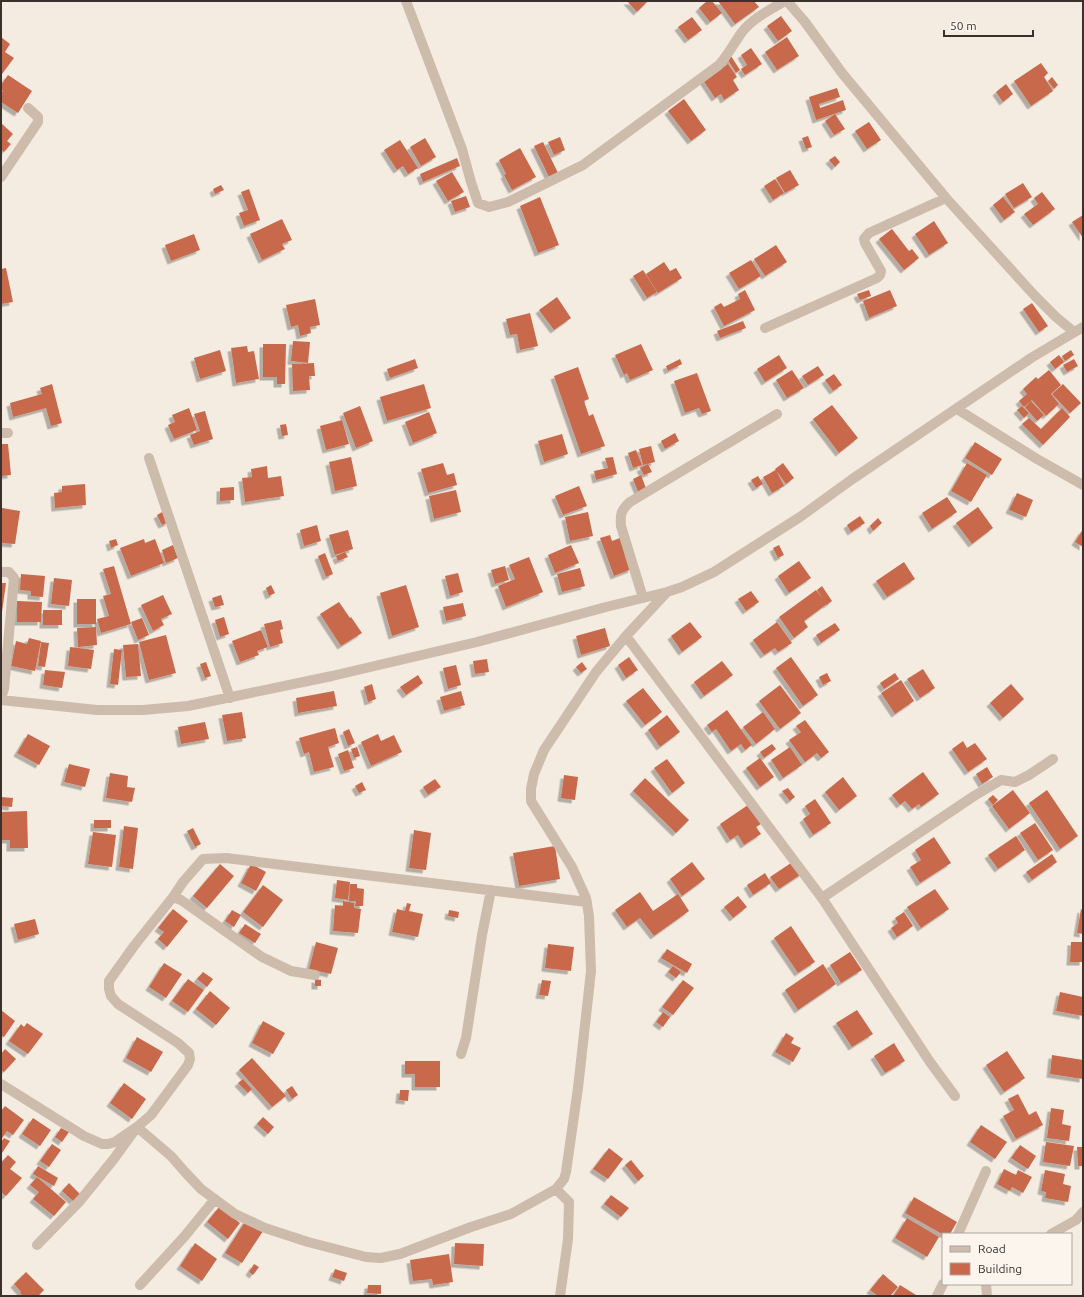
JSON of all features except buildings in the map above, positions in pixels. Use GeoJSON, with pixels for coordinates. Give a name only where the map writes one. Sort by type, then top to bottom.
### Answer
{"type":"FeatureCollection","features":[{"type":"Feature","properties":{"kind":"street"},"geometry":{"type":"LineString","coordinates":[[406,1],[462,149],[478,203],[489,207],[508,202],[583,165],[719,65],[742,32],[751,22],[786,1],[805,22],[842,73],[946,198],[1056,317],[1079,330]]}},
{"type":"Feature","properties":{"kind":"street"},"geometry":{"type":"LineString","coordinates":[[1,177],[38,122],[38,116],[28,108]]}},
{"type":"Feature","properties":{"kind":"street"},"geometry":{"type":"LineString","coordinates":[[765,328],[877,278],[881,271],[880,266],[864,239],[869,233],[946,198]]}},
{"type":"Feature","properties":{"kind":"street"},"geometry":{"type":"LineString","coordinates":[[1,572],[9,572],[14,578],[4,689],[1,699],[97,710],[119,710],[188,706],[230,698],[477,642],[666,592],[693,583],[714,572],[800,517],[851,480],[1031,358],[1079,330]]}},
{"type":"Feature","properties":{"kind":"street"},"geometry":{"type":"LineString","coordinates":[[957,409],[1037,459],[1083,485]]}},
{"type":"Feature","properties":{"kind":"street"},"geometry":{"type":"LineString","coordinates":[[644,598],[621,526],[620,518],[623,509],[630,502],[777,414]]}},
{"type":"Feature","properties":{"kind":"street"},"geometry":{"type":"LineString","coordinates":[[149,458],[230,698]]}},
{"type":"Feature","properties":{"kind":"street"},"geometry":{"type":"LineString","coordinates":[[137,1127],[171,1156],[201,1189],[235,1214],[265,1228],[308,1242],[366,1257],[381,1258],[400,1254],[471,1227],[511,1214],[556,1189],[564,1180],[566,1172],[578,1088],[589,987],[589,916],[586,898],[572,867],[531,801],[531,789],[534,774],[544,750],[596,672],[666,592]]}},
{"type":"Feature","properties":{"kind":"street"},"geometry":{"type":"LineString","coordinates":[[626,636],[822,898],[930,1062],[955,1096]]}},
{"type":"Feature","properties":{"kind":"street"},"geometry":{"type":"LineString","coordinates":[[822,898],[981,792],[1001,780],[1015,782],[1029,775],[1053,759]]}},
{"type":"Feature","properties":{"kind":"street"},"geometry":{"type":"LineString","coordinates":[[1,1084],[84,1136],[102,1144],[115,1142],[137,1127],[151,1115],[188,1065],[190,1059],[189,1053],[178,1043],[118,1004],[111,996],[109,981],[134,946],[203,858],[226,858],[587,902]]}},
{"type":"Feature","properties":{"kind":"street"},"geometry":{"type":"LineString","coordinates":[[461,1054],[466,1038],[482,935],[491,890]]}},
{"type":"Feature","properties":{"kind":"street"},"geometry":{"type":"LineString","coordinates":[[173,897],[181,900],[262,957],[291,971],[315,975]]}},
{"type":"Feature","properties":{"kind":"street"},"geometry":{"type":"LineString","coordinates":[[37,1245],[79,1202],[113,1160],[137,1127]]}},
{"type":"Feature","properties":{"kind":"street"},"geometry":{"type":"LineString","coordinates":[[958,1233],[986,1171]]}},
{"type":"Feature","properties":{"kind":"street"},"geometry":{"type":"LineString","coordinates":[[556,1189],[569,1202],[568,1239],[560,1296]]}},
{"type":"Feature","properties":{"kind":"street"},"geometry":{"type":"LineString","coordinates":[[140,1285],[184,1237],[215,1199]]}},
{"type":"Feature","properties":{"kind":"street"},"geometry":{"type":"LineString","coordinates":[[1053,1233],[1076,1220],[1083,1212]]}},
{"type":"Feature","properties":{"kind":"street"},"geometry":{"type":"LineString","coordinates":[[937,1296],[943,1285]]}},
{"type":"Feature","properties":{"kind":"street"},"geometry":{"type":"LineString","coordinates":[[986,1285],[987,1296]]}}]}
